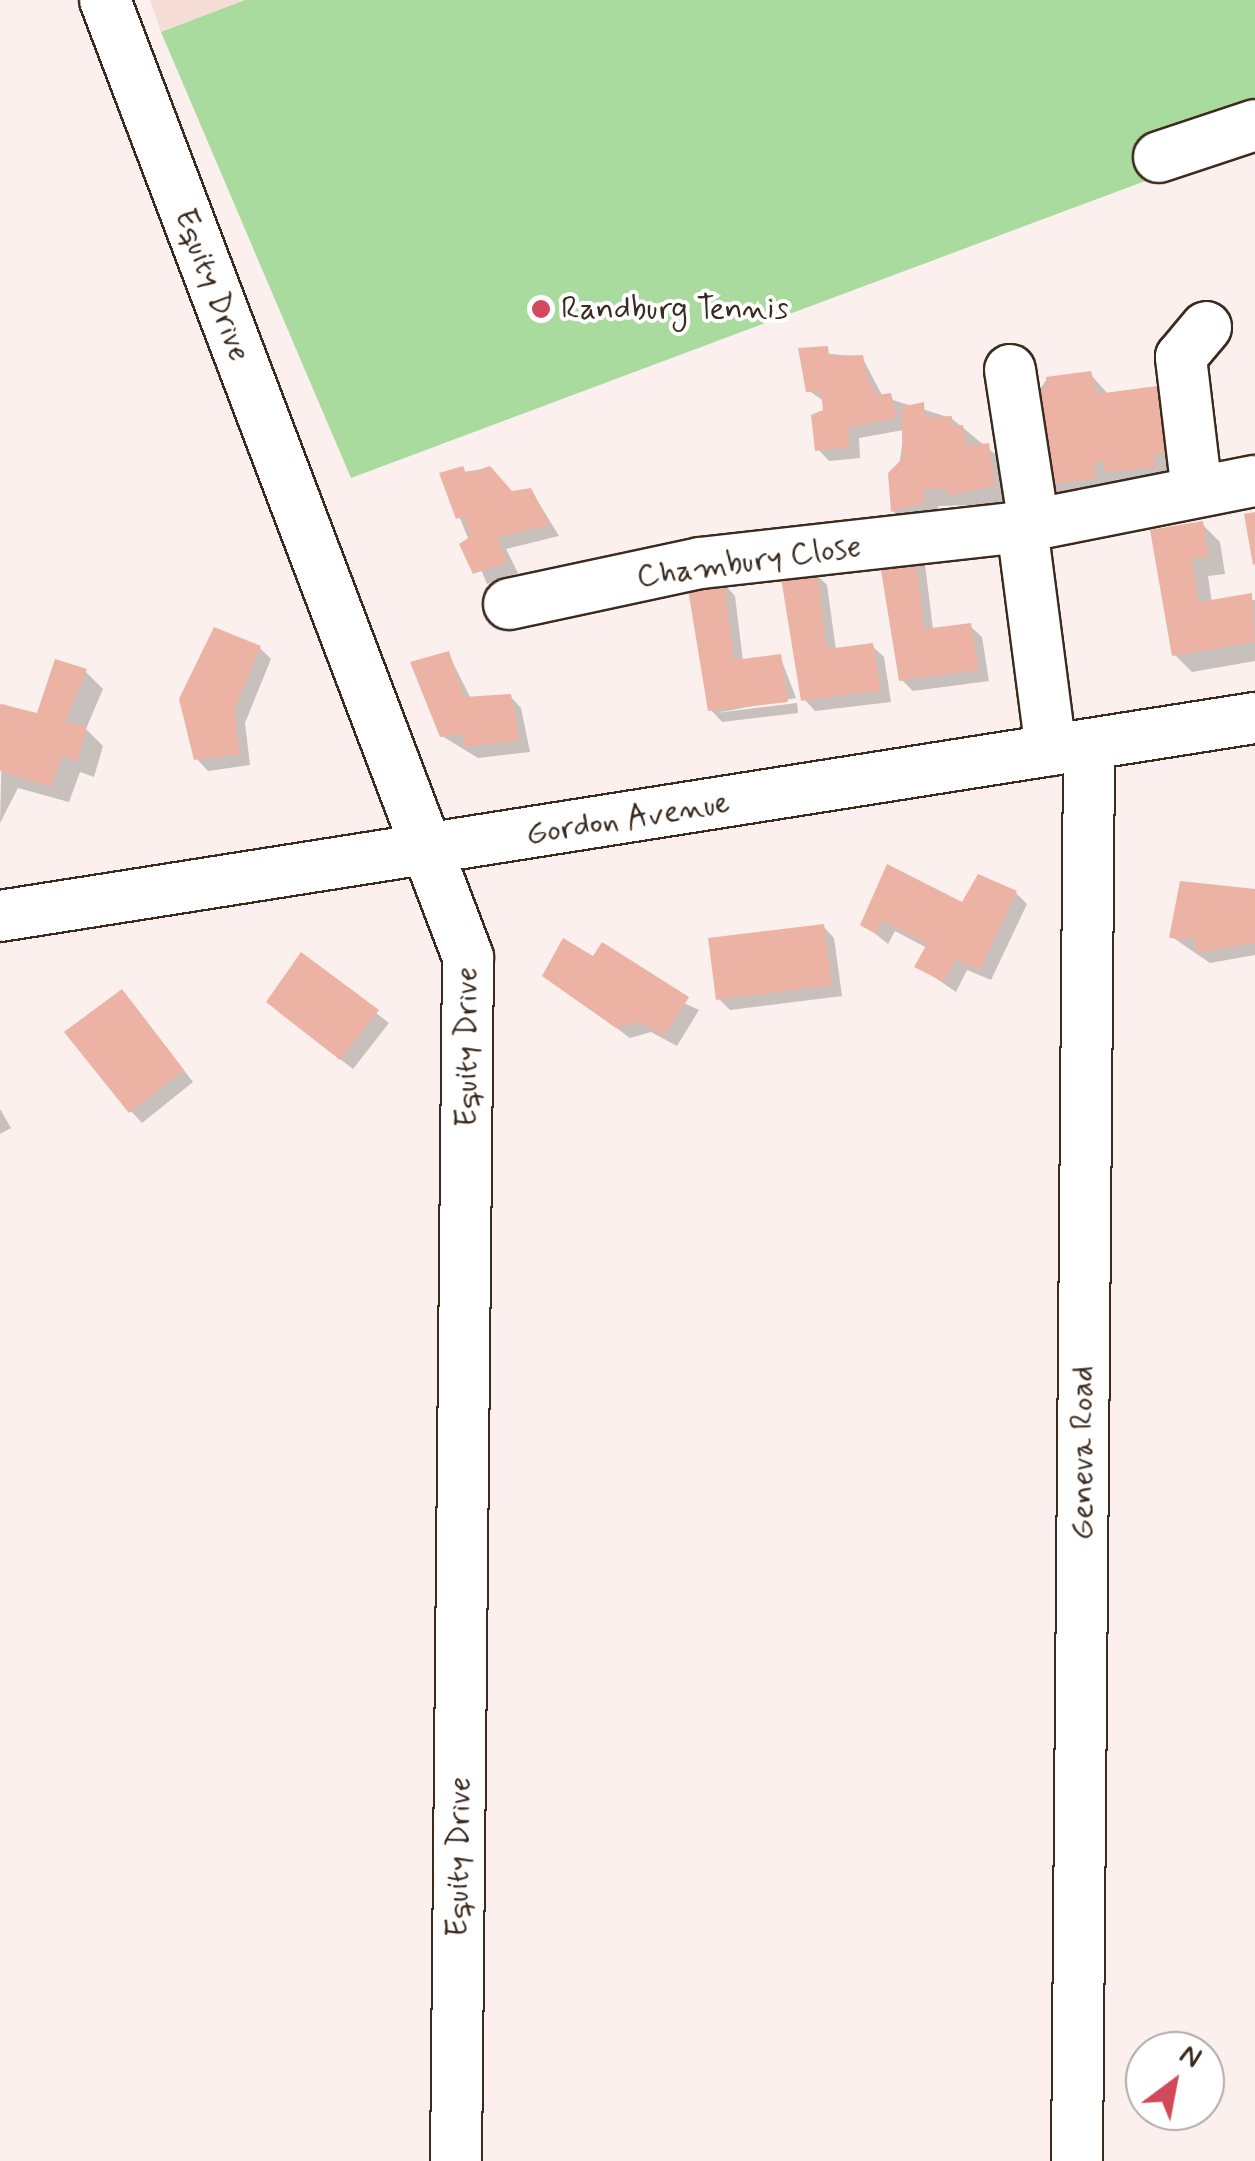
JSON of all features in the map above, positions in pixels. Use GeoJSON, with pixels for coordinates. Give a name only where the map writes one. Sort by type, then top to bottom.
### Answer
{"type":"FeatureCollection","features":[{"type":"Feature","properties":{"kind":"street","name":"Equity Drive"},"geometry":{"type":"LineString","coordinates":[[121,5],[469,974],[456,2161]]}},
{"type":"Feature","properties":{"kind":"street"},"geometry":{"type":"LineString","coordinates":[[1159,158],[1255,125]]}},
{"type":"Feature","properties":{"kind":"street"},"geometry":{"type":"LineString","coordinates":[[1197,492],[1180,357],[1206,327]]}},
{"type":"Feature","properties":{"kind":"street"},"geometry":{"type":"LineString","coordinates":[[1010,370],[1016,528],[1053,750]]}},
{"type":"Feature","properties":{"kind":"street","name":"Chambury Close"},"geometry":{"type":"LineString","coordinates":[[509,604],[700,563],[1016,528],[1255,481]]}},
{"type":"Feature","properties":{"kind":"street","name":"Gordon Avenue"},"geometry":{"type":"LineString","coordinates":[[0,916],[425,852],[1255,718]]}},
{"type":"Feature","properties":{"kind":"street","name":"Geneva Road"},"geometry":{"type":"LineString","coordinates":[[1053,750],[1077,2161]]}},
{"type":"Feature","properties":{"kind":"shaded area"},"geometry":{"type":"Polygon","coordinates":[[[150,0],[245,0],[161,32],[150,0]]]}},
{"type":"Feature","properties":{"kind":"green space","name":"Randburg Tennis"},"geometry":{"type":"Polygon","coordinates":[[[245,0],[1255,0],[1255,140],[351,478],[161,32],[245,0]]]}},
{"type":"Feature","properties":{"kind":"building"},"geometry":{"type":"Polygon","coordinates":[[[828,346],[829,356],[863,355],[868,380],[877,395],[891,393],[897,418],[849,427],[849,447],[815,451],[811,415],[823,410],[821,392],[806,392],[798,348],[828,346]]]}},
{"type":"Feature","properties":{"kind":"building"},"geometry":{"type":"Polygon","coordinates":[[[1091,371],[1097,394],[1157,386],[1169,451],[1155,455],[1154,468],[1105,472],[1103,461],[1094,464],[1096,479],[1046,485],[1033,391],[1047,386],[1046,377],[1091,371]]]}},
{"type":"Feature","properties":{"kind":"building"},"geometry":{"type":"Polygon","coordinates":[[[924,402],[925,418],[952,416],[951,426],[963,425],[967,446],[989,443],[995,486],[947,496],[946,488],[922,490],[924,503],[891,512],[888,473],[903,458],[901,407],[924,402]]]}},
{"type":"Feature","properties":{"kind":"building"},"geometry":{"type":"Polygon","coordinates":[[[463,466],[466,474],[490,466],[512,491],[531,488],[550,525],[497,538],[508,562],[473,574],[459,544],[470,537],[464,516],[456,519],[439,473],[463,466]]]}},
{"type":"Feature","properties":{"kind":"building"},"geometry":{"type":"Polygon","coordinates":[[[1255,512],[1255,564],[1253,565],[1244,514],[1255,512]]]}},
{"type":"Feature","properties":{"kind":"building"},"geometry":{"type":"Polygon","coordinates":[[[1203,521],[1209,557],[1192,559],[1199,602],[1252,593],[1255,642],[1172,656],[1150,530],[1203,521]]]}},
{"type":"Feature","properties":{"kind":"building"},"geometry":{"type":"Polygon","coordinates":[[[915,550],[924,629],[971,623],[979,670],[899,681],[879,558],[915,550]]]}},
{"type":"Feature","properties":{"kind":"building"},"geometry":{"type":"Polygon","coordinates":[[[817,571],[827,649],[873,643],[881,691],[801,701],[781,578],[817,571]]]}},
{"type":"Feature","properties":{"kind":"building"},"geometry":{"type":"Polygon","coordinates":[[[724,581],[734,660],[781,654],[788,702],[708,711],[688,589],[724,581]]]}},
{"type":"Feature","properties":{"kind":"building"},"geometry":{"type":"Polygon","coordinates":[[[214,627],[261,646],[234,710],[240,754],[194,760],[179,699],[214,627]]]}},
{"type":"Feature","properties":{"kind":"building"},"geometry":{"type":"Polygon","coordinates":[[[449,651],[464,697],[511,694],[520,741],[464,747],[462,734],[440,737],[410,662],[449,651]]]}},
{"type":"Feature","properties":{"kind":"building"},"geometry":{"type":"Polygon","coordinates":[[[55,659],[87,669],[65,722],[87,726],[77,762],[62,756],[51,787],[0,771],[0,704],[37,713],[55,659]]]}},
{"type":"Feature","properties":{"kind":"building"},"geometry":{"type":"Polygon","coordinates":[[[887,864],[962,902],[978,874],[1017,891],[980,970],[955,960],[944,982],[914,967],[927,944],[883,921],[876,934],[860,925],[887,864]]]}},
{"type":"Feature","properties":{"kind":"building"},"geometry":{"type":"Polygon","coordinates":[[[1180,881],[1255,889],[1255,943],[1196,953],[1195,939],[1169,938],[1180,881]]]}},
{"type":"Feature","properties":{"kind":"building"},"geometry":{"type":"Polygon","coordinates":[[[824,924],[832,985],[716,1000],[708,938],[824,924]]]}},
{"type":"Feature","properties":{"kind":"building"},"geometry":{"type":"Polygon","coordinates":[[[563,938],[593,956],[602,942],[689,997],[665,1036],[638,1022],[616,1028],[542,976],[563,938]]]}},
{"type":"Feature","properties":{"kind":"building"},"geometry":{"type":"Polygon","coordinates":[[[301,952],[379,1010],[340,1060],[266,1002],[301,952]]]}},
{"type":"Feature","properties":{"kind":"building"},"geometry":{"type":"Polygon","coordinates":[[[122,989],[184,1070],[129,1113],[64,1032],[122,989]]]}},
{"type":"Feature","properties":{"kind":"place","name":"Randburg Tennis"},"geometry":{"type":"Point","coordinates":[541,309]}}]}
